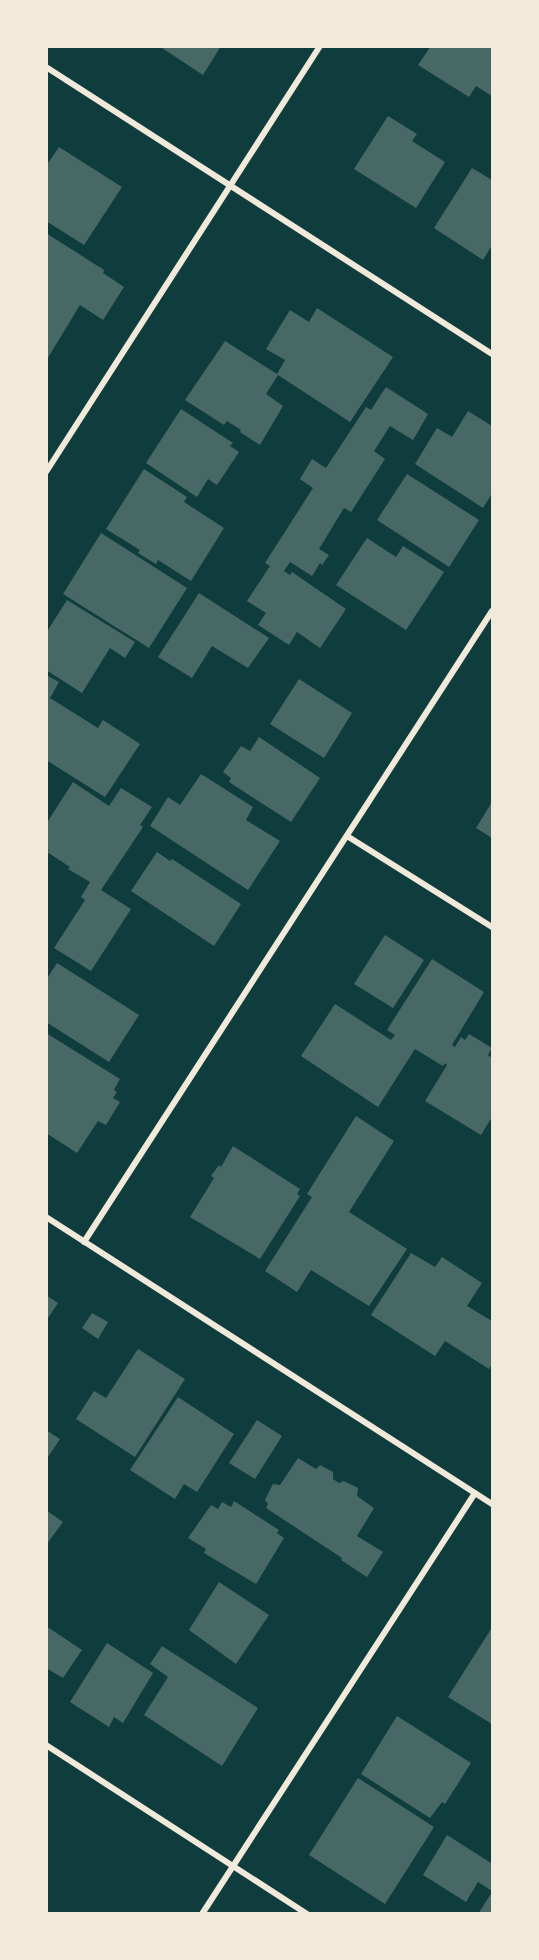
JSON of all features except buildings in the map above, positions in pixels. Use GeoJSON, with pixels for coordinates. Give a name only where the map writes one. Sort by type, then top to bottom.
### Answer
{"type":"FeatureCollection","features":[{"type":"Feature","properties":{"kind":"street"},"geometry":{"type":"LineString","coordinates":[[46,472],[320,46]]}},
{"type":"Feature","properties":{"kind":"street"},"geometry":{"type":"LineString","coordinates":[[46,67],[492,354]]}},
{"type":"Feature","properties":{"kind":"street"},"geometry":{"type":"LineString","coordinates":[[84,1242],[492,611]]}},
{"type":"Feature","properties":{"kind":"street"},"geometry":{"type":"LineString","coordinates":[[348,836],[492,927]]}},
{"type":"Feature","properties":{"kind":"street"},"geometry":{"type":"LineString","coordinates":[[46,1217],[492,1504]]}},
{"type":"Feature","properties":{"kind":"street"},"geometry":{"type":"LineString","coordinates":[[202,1914],[475,1493]]}},
{"type":"Feature","properties":{"kind":"street"},"geometry":{"type":"LineString","coordinates":[[46,1745],[307,1914]]}}]}
